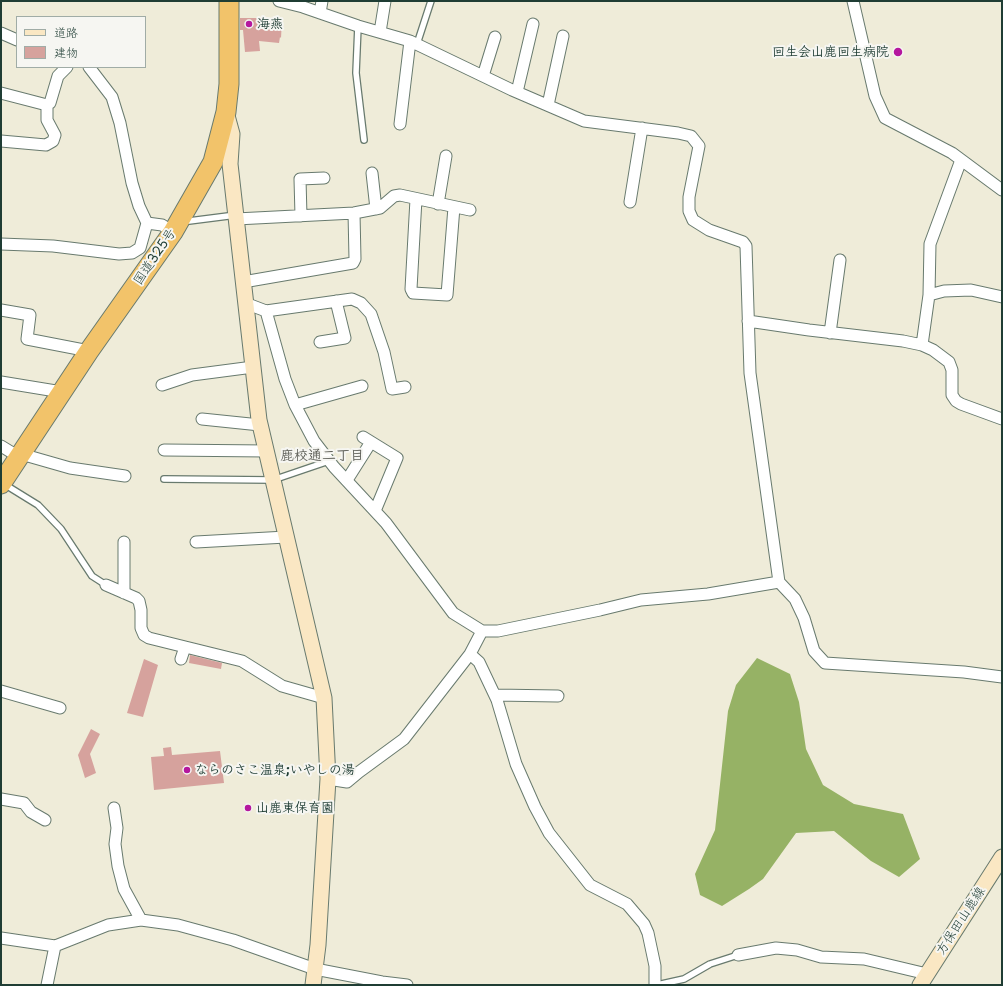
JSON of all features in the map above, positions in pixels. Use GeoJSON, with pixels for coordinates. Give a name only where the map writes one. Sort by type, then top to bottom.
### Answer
{"type":"FeatureCollection","features":[{"type":"Feature","properties":{"kind":"highway","name":"国道325号"},"geometry":{"type":"LineString","coordinates":[[1,483],[89,351],[222,163],[229,84],[229,1]]}},
{"type":"Feature","properties":{"kind":"street"},"geometry":{"type":"LineString","coordinates":[[280,1],[414,43],[517,92],[584,121],[678,132],[691,136],[699,146],[689,197],[689,211],[693,220],[709,230],[743,242],[746,246],[750,373],[779,582],[795,599],[804,618],[814,651],[825,663],[964,672],[1002,677]]}},
{"type":"Feature","properties":{"kind":"street"},"geometry":{"type":"LineString","coordinates":[[320,13],[322,1]]}},
{"type":"Feature","properties":{"kind":"street"},"geometry":{"type":"LineString","coordinates":[[380,32],[385,1]]}},
{"type":"Feature","properties":{"kind":"street"},"geometry":{"type":"LineString","coordinates":[[853,1],[875,96],[885,118],[952,153],[1002,190]]}},
{"type":"Feature","properties":{"kind":"street"},"geometry":{"type":"LineString","coordinates":[[517,92],[533,24]]}},
{"type":"Feature","properties":{"kind":"street"},"geometry":{"type":"LineString","coordinates":[[1,33],[16,40]]}},
{"type":"Feature","properties":{"kind":"street"},"geometry":{"type":"LineString","coordinates":[[548,105],[563,36]]}},
{"type":"Feature","properties":{"kind":"street"},"geometry":{"type":"LineString","coordinates":[[483,76],[496,37]]}},
{"type":"Feature","properties":{"kind":"street"},"geometry":{"type":"LineString","coordinates":[[400,124],[414,43]]}},
{"type":"Feature","properties":{"kind":"street"},"geometry":{"type":"LineString","coordinates":[[1,141],[46,145],[53,141],[55,136],[47,120],[47,105],[50,103],[58,76],[66,68]]}},
{"type":"Feature","properties":{"kind":"street"},"geometry":{"type":"LineString","coordinates":[[1,244],[53,246],[119,254],[132,253],[140,248],[147,223],[139,206],[132,183],[120,123],[112,98],[90,68]]}},
{"type":"Feature","properties":{"kind":"street"},"geometry":{"type":"LineString","coordinates":[[1,93],[47,105]]}},
{"type":"Feature","properties":{"kind":"street"},"geometry":{"type":"LineString","coordinates":[[630,202],[642,128]]}},
{"type":"Feature","properties":{"kind":"street"},"geometry":{"type":"LineString","coordinates":[[438,204],[446,156]]}},
{"type":"Feature","properties":{"kind":"street"},"geometry":{"type":"LineString","coordinates":[[922,345],[929,295],[930,244],[961,160]]}},
{"type":"Feature","properties":{"kind":"street"},"geometry":{"type":"LineString","coordinates":[[222,163],[236,217],[260,425],[324,698],[328,779],[314,985]]}},
{"type":"Feature","properties":{"kind":"street"},"geometry":{"type":"LineString","coordinates":[[372,173],[376,209]]}},
{"type":"Feature","properties":{"kind":"street"},"geometry":{"type":"LineString","coordinates":[[301,216],[300,179],[324,178]]}},
{"type":"Feature","properties":{"kind":"street"},"geometry":{"type":"LineString","coordinates":[[236,217],[301,216],[354,213],[380,208],[394,196],[400,195],[470,210]]}},
{"type":"Feature","properties":{"kind":"street"},"geometry":{"type":"LineString","coordinates":[[416,199],[411,290],[413,293],[447,295],[454,207]]}},
{"type":"Feature","properties":{"kind":"street"},"geometry":{"type":"LineString","coordinates":[[243,282],[353,264],[355,259],[354,213]]}},
{"type":"Feature","properties":{"kind":"street"},"geometry":{"type":"LineString","coordinates":[[147,223],[177,225]]}},
{"type":"Feature","properties":{"kind":"street"},"geometry":{"type":"LineString","coordinates":[[830,333],[840,260]]}},
{"type":"Feature","properties":{"kind":"street"},"geometry":{"type":"LineString","coordinates":[[929,295],[944,291],[971,290],[1002,297]]}},
{"type":"Feature","properties":{"kind":"street"},"geometry":{"type":"LineString","coordinates":[[245,303],[266,312],[352,299],[361,303],[371,314],[384,352],[392,389],[405,386]]}},
{"type":"Feature","properties":{"kind":"street"},"geometry":{"type":"LineString","coordinates":[[320,342],[345,338],[336,301]]}},
{"type":"Feature","properties":{"kind":"street"},"geometry":{"type":"LineString","coordinates":[[1,310],[30,315],[27,339],[89,351]]}},
{"type":"Feature","properties":{"kind":"street"},"geometry":{"type":"LineString","coordinates":[[266,312],[285,379],[295,404],[314,440],[330,461],[386,523],[453,613],[482,631],[498,631],[641,600],[708,594],[779,582]]}},
{"type":"Feature","properties":{"kind":"street"},"geometry":{"type":"LineString","coordinates":[[748,321],[830,333],[903,341],[922,345],[933,350],[949,362],[952,370],[952,395],[956,401],[1002,419]]}},
{"type":"Feature","properties":{"kind":"street"},"geometry":{"type":"LineString","coordinates":[[162,385],[192,376],[253,367]]}},
{"type":"Feature","properties":{"kind":"street"},"geometry":{"type":"LineString","coordinates":[[1,382],[62,392]]}},
{"type":"Feature","properties":{"kind":"street"},"geometry":{"type":"LineString","coordinates":[[295,404],[362,386]]}},
{"type":"Feature","properties":{"kind":"street"},"geometry":{"type":"LineString","coordinates":[[202,419],[260,425]]}},
{"type":"Feature","properties":{"kind":"street"},"geometry":{"type":"LineString","coordinates":[[347,480],[367,440],[397,458],[375,511]]}},
{"type":"Feature","properties":{"kind":"street"},"geometry":{"type":"LineString","coordinates":[[1,446],[20,456],[70,468],[125,476]]}},
{"type":"Feature","properties":{"kind":"street"},"geometry":{"type":"LineString","coordinates":[[164,450],[266,451]]}},
{"type":"Feature","properties":{"kind":"street"},"geometry":{"type":"LineString","coordinates":[[196,542],[286,537]]}},
{"type":"Feature","properties":{"kind":"street"},"geometry":{"type":"LineString","coordinates":[[124,542],[124,593]]}},
{"type":"Feature","properties":{"kind":"street"},"geometry":{"type":"LineString","coordinates":[[106,585],[140,601],[141,628],[144,635],[149,638],[242,660],[282,686],[324,698]]}},
{"type":"Feature","properties":{"kind":"street"},"geometry":{"type":"LineString","coordinates":[[328,779],[347,782],[358,772],[404,739],[470,654],[482,631]]}},
{"type":"Feature","properties":{"kind":"street"},"geometry":{"type":"LineString","coordinates":[[181,659],[186,647]]}},
{"type":"Feature","properties":{"kind":"street"},"geometry":{"type":"LineString","coordinates":[[470,654],[479,662],[495,696],[516,764],[535,807],[549,833],[590,885],[627,904],[644,924],[648,933],[655,966],[656,985]]}},
{"type":"Feature","properties":{"kind":"street"},"geometry":{"type":"LineString","coordinates":[[1,691],[60,708]]}},
{"type":"Feature","properties":{"kind":"street"},"geometry":{"type":"LineString","coordinates":[[495,696],[558,696]]}},
{"type":"Feature","properties":{"kind":"street"},"geometry":{"type":"LineString","coordinates":[[1,799],[24,803],[31,812],[46,820]]}},
{"type":"Feature","properties":{"kind":"street"},"geometry":{"type":"LineString","coordinates":[[114,808],[117,828],[116,844],[118,866],[124,889],[141,920]]}},
{"type":"Feature","properties":{"kind":"street","name":"方保田山鹿線"},"geometry":{"type":"LineString","coordinates":[[923,980],[1002,857]]}},
{"type":"Feature","properties":{"kind":"street"},"geometry":{"type":"LineString","coordinates":[[1,938],[55,946],[108,925],[141,920],[178,925],[233,940],[315,969],[382,982],[407,985]]}},
{"type":"Feature","properties":{"kind":"street"},"geometry":{"type":"LineString","coordinates":[[47,985],[55,946]]}},
{"type":"Feature","properties":{"kind":"street"},"geometry":{"type":"LineString","coordinates":[[738,955],[776,948],[797,950],[821,958],[864,959],[923,980]]}},
{"type":"Feature","properties":{"kind":"lane"},"geometry":{"type":"LineString","coordinates":[[414,43],[431,1]]}},
{"type":"Feature","properties":{"kind":"lane"},"geometry":{"type":"LineString","coordinates":[[358,26],[356,74],[364,140]]}},
{"type":"Feature","properties":{"kind":"lane"},"geometry":{"type":"LineString","coordinates":[[177,225],[189,221],[236,217]]}},
{"type":"Feature","properties":{"kind":"lane"},"geometry":{"type":"LineString","coordinates":[[164,479],[273,480],[330,461]]}},
{"type":"Feature","properties":{"kind":"lane"},"geometry":{"type":"LineString","coordinates":[[1,483],[38,505],[61,529],[92,576],[106,585]]}},
{"type":"Feature","properties":{"kind":"lane"},"geometry":{"type":"LineString","coordinates":[[656,985],[684,979],[710,964],[738,955]]}},
{"type":"Feature","properties":{"kind":"green space"},"geometry":{"type":"Polygon","coordinates":[[[757,658],[790,674],[799,702],[806,749],[823,785],[854,804],[903,814],[920,859],[899,877],[871,861],[834,831],[796,833],[763,879],[749,889],[722,906],[700,895],[695,874],[715,830],[728,711],[736,685],[757,658]]]}},
{"type":"Feature","properties":{"kind":"building"},"geometry":{"type":"Polygon","coordinates":[[[240,18],[266,18],[282,20],[281,38],[280,37],[279,43],[259,41],[260,51],[245,52],[243,30],[240,30],[240,18]]]}},
{"type":"Feature","properties":{"kind":"building"},"geometry":{"type":"Polygon","coordinates":[[[190,655],[222,663],[221,669],[189,663],[190,655]]]}},
{"type":"Feature","properties":{"kind":"building"},"geometry":{"type":"Polygon","coordinates":[[[144,659],[158,665],[143,717],[127,713],[144,659]]]}},
{"type":"Feature","properties":{"kind":"building"},"geometry":{"type":"Polygon","coordinates":[[[91,729],[100,734],[90,754],[96,773],[85,778],[78,755],[91,729]]]}},
{"type":"Feature","properties":{"kind":"building","name":"ならのさこ温泉;いやしの湯"},"geometry":{"type":"Polygon","coordinates":[[[171,747],[172,755],[220,751],[224,783],[154,790],[151,757],[164,756],[163,748],[171,747]]]}},
{"type":"Feature","properties":{"kind":"place","name":"海燕"},"geometry":{"type":"Point","coordinates":[249,24]}},
{"type":"Feature","properties":{"kind":"place","name":"回生会山鹿回生病院"},"geometry":{"type":"Point","coordinates":[898,52]}},
{"type":"Feature","properties":{"kind":"place","name":"ならのさこ温泉;いやしの湯"},"geometry":{"type":"Point","coordinates":[187,770]}},
{"type":"Feature","properties":{"kind":"place","name":"山鹿東保育園"},"geometry":{"type":"Point","coordinates":[248,808]}},
{"type":"Feature","properties":{"kind":"district","name":"鹿校通二丁目"},"geometry":{"type":"Point","coordinates":[322,456]}}]}
